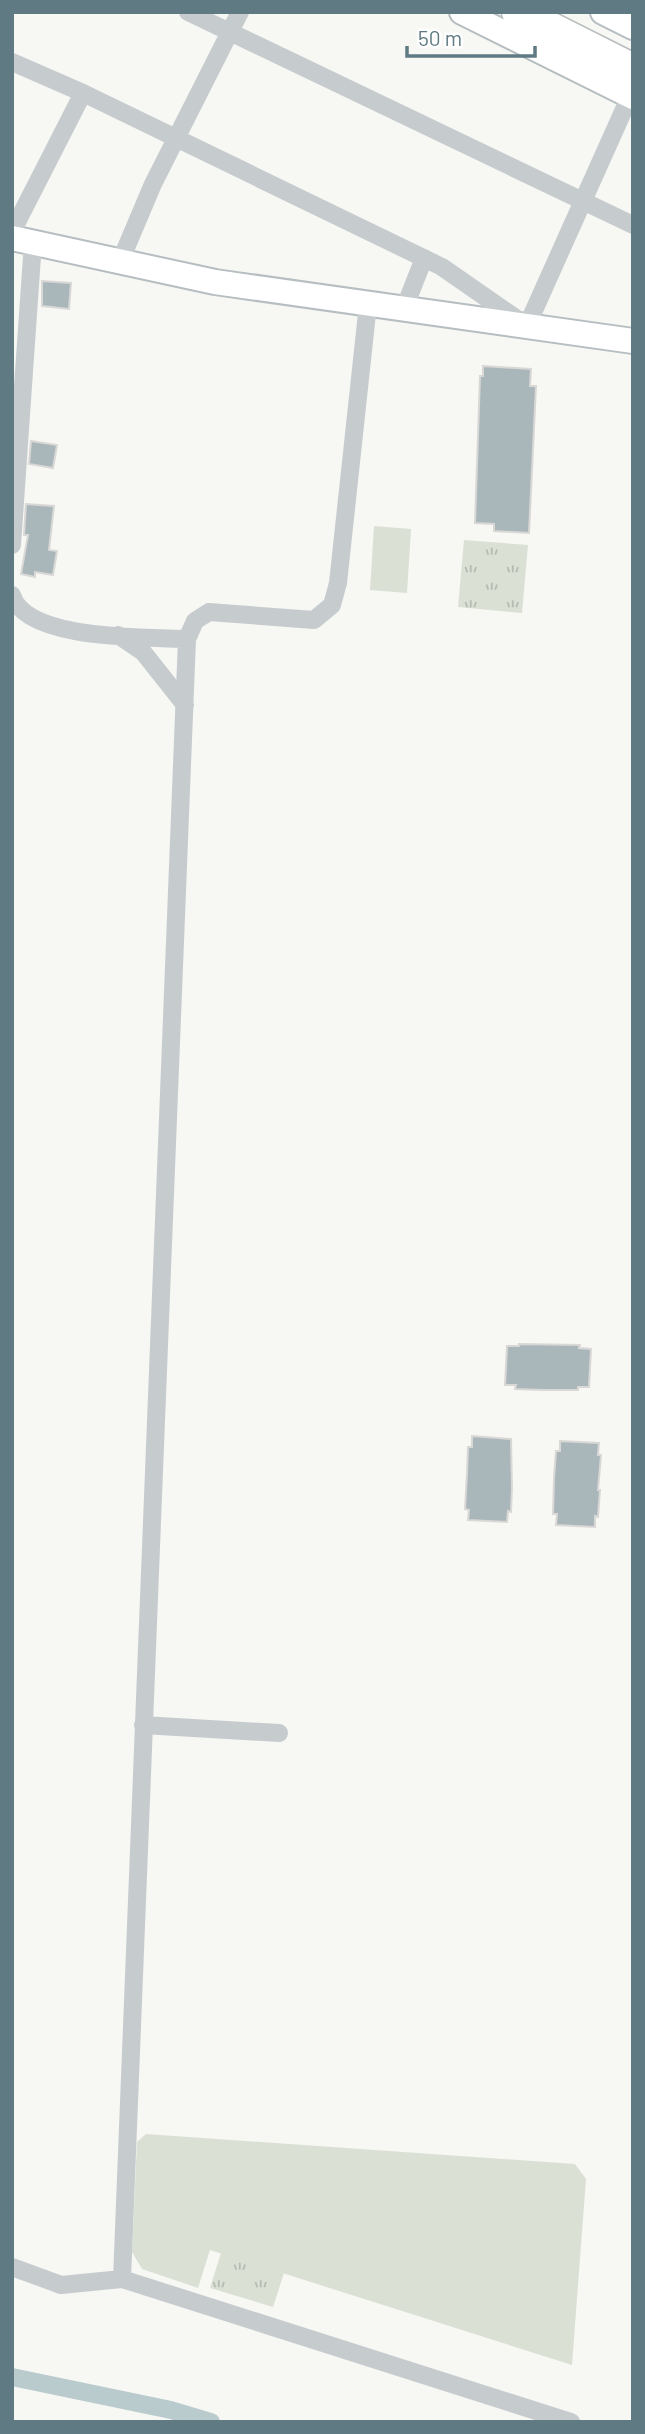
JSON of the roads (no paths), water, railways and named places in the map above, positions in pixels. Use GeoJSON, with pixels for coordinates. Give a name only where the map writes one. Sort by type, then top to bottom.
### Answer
{"type":"FeatureCollection","features":[{"type":"Feature","properties":{"kind":"highway"},"geometry":{"type":"LineString","coordinates":[[518,12],[632,87]]}},
{"type":"Feature","properties":{"kind":"street"},"geometry":{"type":"LineString","coordinates":[[188,12],[633,225]]}},
{"type":"Feature","properties":{"kind":"street"},"geometry":{"type":"LineString","coordinates":[[120,262],[153,184],[240,12]]}},
{"type":"Feature","properties":{"kind":"street"},"geometry":{"type":"LineString","coordinates":[[462,12],[632,87],[527,326]]}},
{"type":"Feature","properties":{"kind":"street"},"geometry":{"type":"LineString","coordinates":[[603,12],[633,27]]}},
{"type":"Feature","properties":{"kind":"street"},"geometry":{"type":"LineString","coordinates":[[12,62],[83,93],[442,267],[527,326]]}},
{"type":"Feature","properties":{"kind":"street"},"geometry":{"type":"LineString","coordinates":[[12,545],[19,237],[83,93]]}},
{"type":"Feature","properties":{"kind":"street"},"geometry":{"type":"LineString","coordinates":[[19,237],[215,282],[633,341]]}},
{"type":"Feature","properties":{"kind":"street"},"geometry":{"type":"LineString","coordinates":[[404,309],[424,258]]}},
{"type":"Feature","properties":{"kind":"street"},"geometry":{"type":"LineString","coordinates":[[122,2279],[187,639],[195,621],[209,612],[314,620],[332,605],[338,583],[368,304]]}},
{"type":"Feature","properties":{"kind":"street"},"geometry":{"type":"LineString","coordinates":[[12,595],[15,604],[25,613],[45,624],[95,634],[187,639]]}},
{"type":"Feature","properties":{"kind":"street"},"geometry":{"type":"LineString","coordinates":[[118,635],[143,652],[185,705]]}},
{"type":"Feature","properties":{"kind":"street"},"geometry":{"type":"LineString","coordinates":[[143,1725],[279,1733]]}},
{"type":"Feature","properties":{"kind":"street"},"geometry":{"type":"LineString","coordinates":[[12,2267],[61,2285],[122,2279],[571,2422]]}},
{"type":"Feature","properties":{"kind":"waterway"},"geometry":{"type":"LineString","coordinates":[[12,2377],[171,2410],[211,2422]]}}]}
